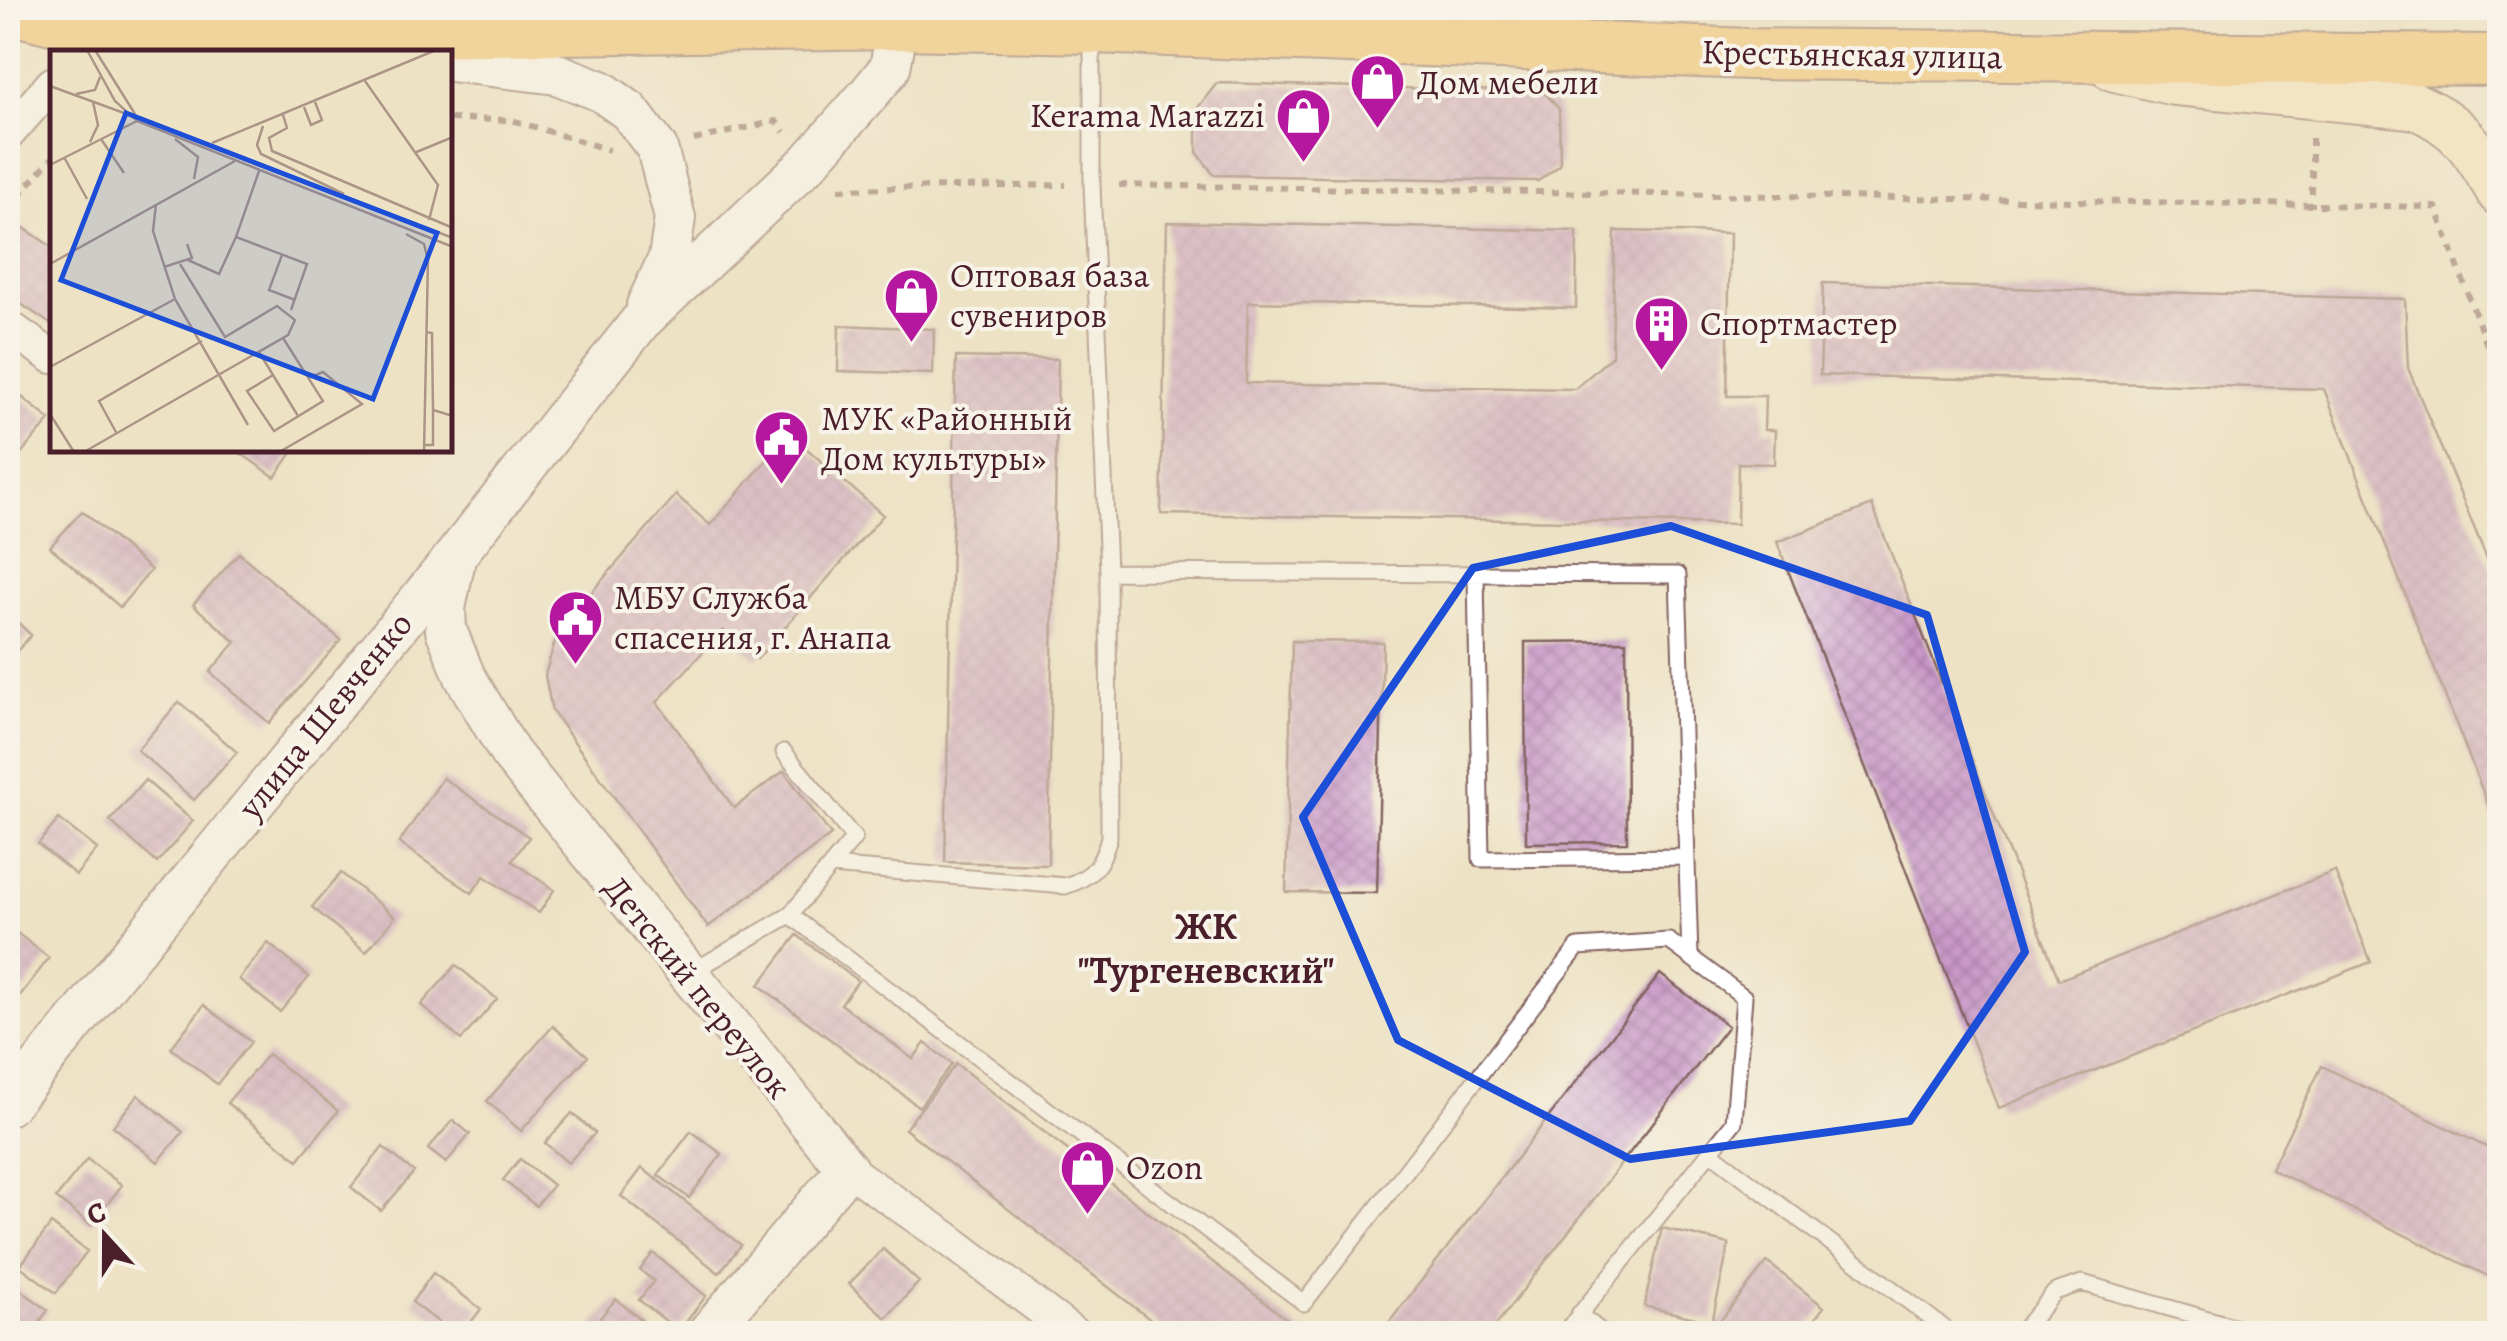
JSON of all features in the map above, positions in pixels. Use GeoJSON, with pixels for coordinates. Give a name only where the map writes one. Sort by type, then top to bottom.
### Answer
{"type":"FeatureCollection","features":[{"type":"Feature","properties":{"kind":"main road","name":"Крестьянская улица"},"geometry":{"type":"LineString","coordinates":[[8,8],[101,30],[360,32],[898,16],[1092,28],[1750,54],[2500,60]]}},
{"type":"Feature","properties":{"kind":"main road"},"geometry":{"type":"LineString","coordinates":[[2072,58],[2172,82],[2415,106],[2442,117],[2470,142],[2500,192]]}},
{"type":"Feature","properties":{"kind":"street","name":"улица Шевченко"},"geometry":{"type":"LineString","coordinates":[[8,1106],[640,322],[808,163],[868,95],[890,68],[898,16]]}},
{"type":"Feature","properties":{"kind":"street"},"geometry":{"type":"LineString","coordinates":[[360,32],[418,50]]}},
{"type":"Feature","properties":{"kind":"street","name":"улица Шевченко"},"geometry":{"type":"LineString","coordinates":[[452,60],[557,74],[601,91],[628,111],[657,148],[675,218],[669,258],[640,322]]}},
{"type":"Feature","properties":{"kind":"street"},"geometry":{"type":"LineString","coordinates":[[8,134],[50,86]]}},
{"type":"Feature","properties":{"kind":"street"},"geometry":{"type":"LineString","coordinates":[[8,326],[50,356]]}},
{"type":"Feature","properties":{"kind":"street","name":"Детский переулок"},"geometry":{"type":"LineString","coordinates":[[456,555],[445,608],[446,630],[464,676],[510,753],[847,1169],[1074,1334]]}},
{"type":"Feature","properties":{"kind":"street"},"geometry":{"type":"LineString","coordinates":[[707,1334],[847,1169]]}},
{"type":"Feature","properties":{"kind":"lane"},"geometry":{"type":"LineString","coordinates":[[830,866],[1065,886],[1086,879],[1103,862],[1109,837],[1108,572],[1092,185],[1092,28]]}},
{"type":"Feature","properties":{"kind":"lane"},"geometry":{"type":"LineString","coordinates":[[1108,572],[1678,574],[1690,957]]}},
{"type":"Feature","properties":{"kind":"lane"},"geometry":{"type":"LineString","coordinates":[[1476,574],[1481,858],[1687,857]]}},
{"type":"Feature","properties":{"kind":"lane"},"geometry":{"type":"LineString","coordinates":[[687,976],[790,915],[854,838],[784,752]]}},
{"type":"Feature","properties":{"kind":"lane"},"geometry":{"type":"LineString","coordinates":[[790,915],[1304,1304],[1578,947],[1669,941],[1744,997],[1734,1122],[1564,1334]]}},
{"type":"Feature","properties":{"kind":"lane"},"geometry":{"type":"LineString","coordinates":[[1710,1152],[1952,1334]]}},
{"type":"Feature","properties":{"kind":"lane"},"geometry":{"type":"LineString","coordinates":[[2020,1334],[2056,1292],[2082,1283],[2260,1334]]}},
{"type":"Feature","properties":{"kind":"lane"},"geometry":{"type":"LineString","coordinates":[[1579,1314],[1604,1334]]}},
{"type":"Feature","properties":{"kind":"path"},"geometry":{"type":"LineString","coordinates":[[452,118],[512,120]]}},
{"type":"Feature","properties":{"kind":"path"},"geometry":{"type":"LineString","coordinates":[[8,208],[50,160]]}},
{"type":"Feature","properties":{"kind":"path"},"geometry":{"type":"LineString","coordinates":[[1747,197],[2436,207],[2500,382]]}},
{"type":"Feature","properties":{"kind":"highlighted area"},"geometry":{"type":"Polygon","coordinates":[[[1671,526],[1927,615],[2025,952],[1910,1121],[1630,1159],[1398,1040],[1303,817],[1473,568],[1671,526]]]}},
{"type":"Feature","properties":{"kind":"building","name":"Дом мебели"},"geometry":{"type":"Polygon","coordinates":[[[1217,83],[1544,92],[1559,109],[1560,165],[1538,181],[1214,175],[1197,152],[1197,109],[1217,83]]]}},
{"type":"Feature","properties":{"kind":"building"},"geometry":{"type":"Polygon","coordinates":[[[1167,222],[1577,231],[1576,308],[1248,302],[1246,383],[1575,389],[1612,356],[1615,231],[1730,233],[1727,396],[1765,396],[1764,430],[1775,430],[1774,464],[1738,463],[1737,524],[1161,514],[1167,222]]]}},
{"type":"Feature","properties":{"kind":"building"},"geometry":{"type":"Polygon","coordinates":[[[21,226],[50,246],[50,324],[8,295],[8,245],[21,226]]]}},
{"type":"Feature","properties":{"kind":"building"},"geometry":{"type":"Polygon","coordinates":[[[1823,283],[2405,299],[2408,368],[2500,590],[2500,835],[2324,389],[1820,375],[1823,283]]]}},
{"type":"Feature","properties":{"kind":"building"},"geometry":{"type":"Polygon","coordinates":[[[839,325],[934,329],[933,374],[838,371],[839,325]]]}},
{"type":"Feature","properties":{"kind":"building"},"geometry":{"type":"Polygon","coordinates":[[[956,357],[1058,359],[1048,865],[945,862],[956,357]]]}},
{"type":"Feature","properties":{"kind":"building"},"geometry":{"type":"Polygon","coordinates":[[[8,386],[50,420],[10,466],[8,464],[8,386]]]}},
{"type":"Feature","properties":{"kind":"building"},"geometry":{"type":"Polygon","coordinates":[[[790,434],[883,515],[757,659],[723,630],[657,702],[734,808],[784,771],[831,835],[708,927],[552,711],[545,675],[558,631],[676,495],[710,525],[790,434]]]}},
{"type":"Feature","properties":{"kind":"building"},"geometry":{"type":"Polygon","coordinates":[[[239,452],[293,452],[275,477],[239,452]]]}},
{"type":"Feature","properties":{"kind":"building"},"geometry":{"type":"Polygon","coordinates":[[[1872,505],[2059,980],[2335,871],[2371,962],[1999,1108],[1777,542],[1872,505]]]}},
{"type":"Feature","properties":{"kind":"building"},"geometry":{"type":"Polygon","coordinates":[[[82,511],[151,570],[120,607],[50,547],[82,511]]]}},
{"type":"Feature","properties":{"kind":"building"},"geometry":{"type":"Polygon","coordinates":[[[239,553],[341,640],[269,723],[210,672],[236,642],[193,605],[239,553]]]}},
{"type":"Feature","properties":{"kind":"building"},"geometry":{"type":"Polygon","coordinates":[[[8,613],[31,635],[8,661],[8,613]]]}},
{"type":"Feature","properties":{"kind":"building"},"geometry":{"type":"Polygon","coordinates":[[[1292,641],[1383,642],[1377,893],[1286,892],[1292,641]]]}},
{"type":"Feature","properties":{"kind":"building"},"geometry":{"type":"Polygon","coordinates":[[[1626,641],[1627,842],[1526,843],[1525,642],[1626,641]]]}},
{"type":"Feature","properties":{"kind":"building"},"geometry":{"type":"Polygon","coordinates":[[[179,702],[237,752],[194,800],[137,750],[179,702]]]}},
{"type":"Feature","properties":{"kind":"building"},"geometry":{"type":"Polygon","coordinates":[[[443,778],[529,837],[512,861],[554,890],[539,913],[484,876],[472,893],[399,843],[443,778]]]}},
{"type":"Feature","properties":{"kind":"building"},"geometry":{"type":"Polygon","coordinates":[[[145,780],[193,821],[157,863],[110,821],[145,780]]]}},
{"type":"Feature","properties":{"kind":"building"},"geometry":{"type":"Polygon","coordinates":[[[59,819],[97,849],[76,875],[38,844],[59,819]]]}},
{"type":"Feature","properties":{"kind":"building"},"geometry":{"type":"Polygon","coordinates":[[[341,873],[395,917],[366,952],[312,907],[341,873]]]}},
{"type":"Feature","properties":{"kind":"building"},"geometry":{"type":"Polygon","coordinates":[[[8,926],[49,958],[19,997],[8,988],[8,926]]]}},
{"type":"Feature","properties":{"kind":"building"},"geometry":{"type":"Polygon","coordinates":[[[797,935],[858,981],[841,1004],[913,1059],[925,1043],[952,1064],[919,1107],[759,985],[797,935]]]}},
{"type":"Feature","properties":{"kind":"building"},"geometry":{"type":"Polygon","coordinates":[[[268,943],[309,977],[280,1012],[239,979],[268,943]]]}},
{"type":"Feature","properties":{"kind":"building"},"geometry":{"type":"Polygon","coordinates":[[[456,965],[497,999],[461,1040],[421,1005],[456,965]]]}},
{"type":"Feature","properties":{"kind":"building"},"geometry":{"type":"Polygon","coordinates":[[[1660,974],[1728,1026],[1489,1334],[1380,1334],[1660,974]]]}},
{"type":"Feature","properties":{"kind":"building"},"geometry":{"type":"Polygon","coordinates":[[[204,1005],[251,1042],[217,1084],[171,1048],[204,1005]]]}},
{"type":"Feature","properties":{"kind":"building"},"geometry":{"type":"Polygon","coordinates":[[[553,1026],[588,1056],[521,1131],[487,1101],[553,1026]]]}},
{"type":"Feature","properties":{"kind":"building"},"geometry":{"type":"Polygon","coordinates":[[[268,1054],[338,1111],[298,1160],[227,1103],[268,1054]]]}},
{"type":"Feature","properties":{"kind":"building"},"geometry":{"type":"Polygon","coordinates":[[[956,1064],[1306,1334],[1169,1334],[905,1129],[956,1064]]]}},
{"type":"Feature","properties":{"kind":"building"},"geometry":{"type":"Polygon","coordinates":[[[2322,1066],[2500,1154],[2500,1282],[2271,1169],[2322,1066]]]}},
{"type":"Feature","properties":{"kind":"building"},"geometry":{"type":"Polygon","coordinates":[[[138,1095],[183,1132],[158,1162],[113,1126],[138,1095]]]}},
{"type":"Feature","properties":{"kind":"building"},"geometry":{"type":"Polygon","coordinates":[[[572,1113],[595,1133],[568,1163],[545,1143],[572,1113]]]}},
{"type":"Feature","properties":{"kind":"building"},"geometry":{"type":"Polygon","coordinates":[[[453,1120],[470,1134],[446,1163],[428,1149],[453,1120]]]}},
{"type":"Feature","properties":{"kind":"building"},"geometry":{"type":"Polygon","coordinates":[[[691,1131],[722,1154],[689,1198],[658,1175],[691,1131]]]}},
{"type":"Feature","properties":{"kind":"building"},"geometry":{"type":"Polygon","coordinates":[[[383,1147],[414,1172],[381,1211],[351,1187],[383,1147]]]}},
{"type":"Feature","properties":{"kind":"building"},"geometry":{"type":"Polygon","coordinates":[[[87,1159],[122,1185],[91,1225],[56,1198],[87,1159]]]}},
{"type":"Feature","properties":{"kind":"building"},"geometry":{"type":"Polygon","coordinates":[[[520,1159],[553,1185],[536,1206],[503,1180],[520,1159]]]}},
{"type":"Feature","properties":{"kind":"building"},"geometry":{"type":"Polygon","coordinates":[[[642,1168],[741,1245],[719,1273],[621,1196],[642,1168]]]}},
{"type":"Feature","properties":{"kind":"building"},"geometry":{"type":"Polygon","coordinates":[[[51,1224],[87,1251],[56,1293],[20,1266],[51,1224]]]}},
{"type":"Feature","properties":{"kind":"building"},"geometry":{"type":"Polygon","coordinates":[[[1662,1228],[1729,1244],[1712,1322],[1644,1306],[1662,1228]]]}},
{"type":"Feature","properties":{"kind":"building"},"geometry":{"type":"Polygon","coordinates":[[[883,1249],[919,1282],[886,1318],[849,1284],[883,1249]]]}},
{"type":"Feature","properties":{"kind":"building"},"geometry":{"type":"Polygon","coordinates":[[[653,1253],[706,1296],[679,1331],[639,1300],[654,1281],[640,1270],[653,1253]]]}},
{"type":"Feature","properties":{"kind":"building"},"geometry":{"type":"Polygon","coordinates":[[[1767,1262],[1824,1307],[1806,1330],[1810,1334],[1718,1334],[1713,1330],[1767,1262]]]}},
{"type":"Feature","properties":{"kind":"building"},"geometry":{"type":"Polygon","coordinates":[[[433,1273],[481,1309],[462,1334],[454,1334],[412,1302],[433,1273]]]}},
{"type":"Feature","properties":{"kind":"building"},"geometry":{"type":"Polygon","coordinates":[[[8,1281],[48,1310],[31,1334],[8,1334],[8,1281]]]}},
{"type":"Feature","properties":{"kind":"building"},"geometry":{"type":"Polygon","coordinates":[[[616,1299],[653,1330],[650,1334],[589,1331],[616,1299]]]}},
{"type":"Feature","properties":{"kind":"place","name":"Дом мебели"},"geometry":{"type":"Point","coordinates":[1378,131]}},
{"type":"Feature","properties":{"kind":"place","name":"Kerama Marazzi"},"geometry":{"type":"Point","coordinates":[1304,164]}},
{"type":"Feature","properties":{"kind":"place","name":"Оптовая база сувениров"},"geometry":{"type":"Point","coordinates":[911,344]}},
{"type":"Feature","properties":{"kind":"place","name":"Спортмастер"},"geometry":{"type":"Point","coordinates":[1661,372]}},
{"type":"Feature","properties":{"kind":"place","name":"МУК «Районный Дом культуры»"},"geometry":{"type":"Point","coordinates":[782,487]}},
{"type":"Feature","properties":{"kind":"place","name":"МБУ Служба спасения, г. Анапа"},"geometry":{"type":"Point","coordinates":[575,666]}},
{"type":"Feature","properties":{"kind":"place","name":"Ozon"},"geometry":{"type":"Point","coordinates":[1087,1216]}},
{"type":"Feature","properties":{"kind":"district","name":"ЖК \"Тургеневский\""},"geometry":{"type":"Point","coordinates":[1206,948]}}]}
